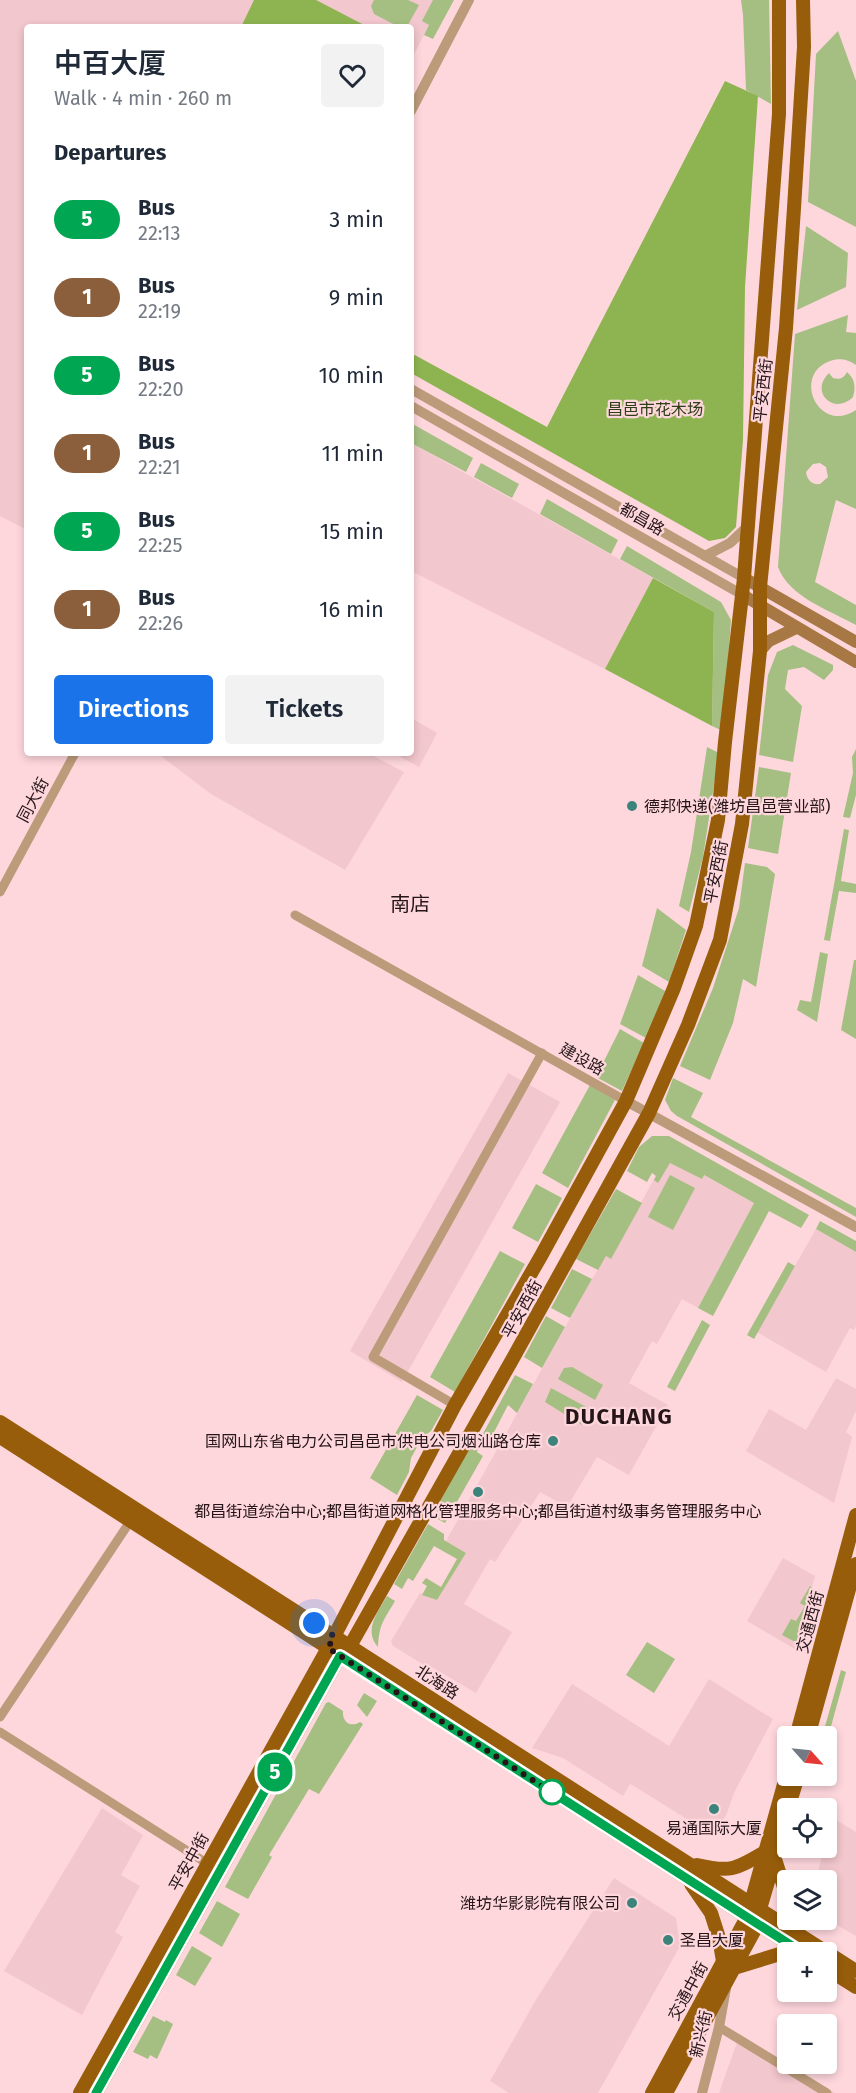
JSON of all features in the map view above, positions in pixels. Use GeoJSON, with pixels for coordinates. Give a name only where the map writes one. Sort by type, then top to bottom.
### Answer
{"type":"FeatureCollection","features":[{"type":"Feature","properties":{"kind":"main road","name":"平安西街"},"geometry":{"type":"LineString","coordinates":[[338,1647],[455,1405],[541,1256],[626,1101],[674,988],[696,926],[718,820],[724,742],[744,578],[779,114],[779,0]]}},
{"type":"Feature","properties":{"kind":"main road","name":"平安西街"},"geometry":{"type":"LineString","coordinates":[[338,1647],[512,1360],[649,1113],[688,1025],[720,940],[742,824],[760,651],[760,587],[786,328],[804,47],[803,0]]}},
{"type":"Feature","properties":{"kind":"main road","name":"都昌路"},"geometry":{"type":"LineString","coordinates":[[744,578],[856,642]]}},
{"type":"Feature","properties":{"kind":"main road","name":"都昌路"},"geometry":{"type":"LineString","coordinates":[[741,594],[856,662]]}},
{"type":"Feature","properties":{"kind":"main road"},"geometry":{"type":"LineString","coordinates":[[760,651],[769,641],[796,628]]}},
{"type":"Feature","properties":{"kind":"main road","name":"北海路"},"geometry":{"type":"LineString","coordinates":[[0,1422],[134,1515],[338,1647],[688,1880],[754,1914]]}},
{"type":"Feature","properties":{"kind":"main road","name":"北海路"},"geometry":{"type":"LineString","coordinates":[[0,1437],[134,1515]]}},
{"type":"Feature","properties":{"kind":"main road","name":"交通西街"},"geometry":{"type":"LineString","coordinates":[[799,1726],[856,1515]]}},
{"type":"Feature","properties":{"kind":"main road","name":"交通西街"},"geometry":{"type":"LineString","coordinates":[[811,1726],[856,1564]]}},
{"type":"Feature","properties":{"kind":"main road","name":"北海路"},"geometry":{"type":"LineString","coordinates":[[338,1647],[687,1862],[794,1942]]}},
{"type":"Feature","properties":{"kind":"main road","name":"平安中街"},"geometry":{"type":"LineString","coordinates":[[80,2093],[208,1864],[338,1647]]}},
{"type":"Feature","properties":{"kind":"main road","name":"平安中街"},"geometry":{"type":"LineString","coordinates":[[96,2093],[338,1647]]}},
{"type":"Feature","properties":{"kind":"main road"},"geometry":{"type":"LineString","coordinates":[[754,1914],[770,1855],[785,1786]]}},
{"type":"Feature","properties":{"kind":"main road"},"geometry":{"type":"LineString","coordinates":[[777,1838],[770,1855],[777,1872]]}},
{"type":"Feature","properties":{"kind":"main road"},"geometry":{"type":"LineString","coordinates":[[687,1862],[720,1870],[739,1867],[770,1855]]}},
{"type":"Feature","properties":{"kind":"main road"},"geometry":{"type":"LineString","coordinates":[[688,1880],[711,1913],[729,1964],[777,1952]]}},
{"type":"Feature","properties":{"kind":"main road","name":"交通中街"},"geometry":{"type":"LineString","coordinates":[[652,2093],[729,1964],[754,1914]]}},
{"type":"Feature","properties":{"kind":"main road","name":"北海路"},"geometry":{"type":"LineString","coordinates":[[837,1963],[856,1971]]}},
{"type":"Feature","properties":{"kind":"main road","name":"交通中街"},"geometry":{"type":"LineString","coordinates":[[666,2093],[727,1982],[729,1964]]}},
{"type":"Feature","properties":{"kind":"main road"},"geometry":{"type":"LineString","coordinates":[[837,1975],[856,1987]]}},
{"type":"Feature","properties":{"kind":"street"},"geometry":{"type":"LineString","coordinates":[[414,105],[469,0]]}},
{"type":"Feature","properties":{"kind":"street","name":"都昌路"},"geometry":{"type":"LineString","coordinates":[[414,391],[744,578]]}},
{"type":"Feature","properties":{"kind":"street","name":"都昌路"},"geometry":{"type":"LineString","coordinates":[[414,408],[741,594]]}},
{"type":"Feature","properties":{"kind":"street"},"geometry":{"type":"LineString","coordinates":[[705,556],[730,543],[747,527]]}},
{"type":"Feature","properties":{"kind":"street","name":"同大街"},"geometry":{"type":"LineString","coordinates":[[0,892],[73,756]]}},
{"type":"Feature","properties":{"kind":"street","name":"建设路"},"geometry":{"type":"LineString","coordinates":[[295,915],[856,1227]]}},
{"type":"Feature","properties":{"kind":"street"},"geometry":{"type":"LineString","coordinates":[[455,1405],[373,1357],[542,1053]]}},
{"type":"Feature","properties":{"kind":"street"},"geometry":{"type":"LineString","coordinates":[[0,1717],[134,1515]]}},
{"type":"Feature","properties":{"kind":"street"},"geometry":{"type":"LineString","coordinates":[[0,1732],[208,1864]]}},
{"type":"Feature","properties":{"kind":"street","name":"新兴街"},"geometry":{"type":"LineString","coordinates":[[702,2093],[719,2026],[727,1982]]}},
{"type":"Feature","properties":{"kind":"street"},"geometry":{"type":"LineString","coordinates":[[719,2026],[827,2093]]}},
{"type":"Feature","properties":{"kind":"shaded area"},"geometry":{"type":"Polygon","coordinates":[[[0,0],[442,0],[414,54],[414,24],[24,24],[24,528],[0,516],[0,0]]]}},
{"type":"Feature","properties":{"kind":"shaded area"},"geometry":{"type":"Polygon","coordinates":[[[414,445],[653,578],[605,669],[414,573],[414,445]]]}},
{"type":"Feature","properties":{"kind":"shaded area"},"geometry":{"type":"Polygon","coordinates":[[[414,720],[437,733],[419,767],[399,756],[414,756],[414,720]]]}},
{"type":"Feature","properties":{"kind":"shaded area"},"geometry":{"type":"Polygon","coordinates":[[[161,756],[374,756],[404,772],[345,870],[211,794],[161,756]]]}},
{"type":"Feature","properties":{"kind":"shaded area"},"geometry":{"type":"Polygon","coordinates":[[[508,1073],[560,1102],[402,1382],[350,1351],[508,1073]]]}},
{"type":"Feature","properties":{"kind":"shaded area"},"geometry":{"type":"Polygon","coordinates":[[[667,1155],[754,1203],[698,1308],[682,1299],[657,1344],[652,1341],[629,1383],[668,1405],[629,1475],[597,1457],[567,1507],[540,1492],[495,1562],[490,1559],[464,1604],[512,1632],[476,1693],[425,1663],[424,1665],[393,1646],[391,1641],[420,1593],[437,1600],[466,1553],[446,1541],[592,1279],[606,1256],[611,1258],[667,1155]]]}},
{"type":"Feature","properties":{"kind":"shaded area"},"geometry":{"type":"Polygon","coordinates":[[[816,1229],[856,1252],[856,1326],[854,1330],[850,1328],[826,1372],[757,1332],[816,1229]]]}},
{"type":"Feature","properties":{"kind":"shaded area"},"geometry":{"type":"Polygon","coordinates":[[[836,1378],[856,1389],[856,1411],[846,1432],[852,1437],[834,1503],[746,1451],[769,1409],[806,1430],[836,1378]]]}},
{"type":"Feature","properties":{"kind":"shaded area"},"geometry":{"type":"Polygon","coordinates":[[[783,1558],[815,1576],[795,1649],[747,1621],[783,1558]]]}},
{"type":"Feature","properties":{"kind":"shaded area"},"geometry":{"type":"Polygon","coordinates":[[[709,1679],[773,1719],[714,1836],[630,1784],[623,1796],[563,1758],[532,1748],[572,1684],[669,1746],[709,1679]]]}},
{"type":"Feature","properties":{"kind":"shaded area"},"geometry":{"type":"Polygon","coordinates":[[[102,1808],[143,1835],[121,1875],[140,1886],[115,1932],[123,1937],[82,2015],[4,1971],[102,1808]]]}},
{"type":"Feature","properties":{"kind":"shaded area"},"geometry":{"type":"Polygon","coordinates":[[[837,1820],[856,1832],[856,1936],[837,1925],[837,1870],[818,1870],[822,1858],[837,1858],[837,1820]]]}},
{"type":"Feature","properties":{"kind":"shaded area"},"geometry":{"type":"Polygon","coordinates":[[[614,1878],[676,1918],[680,1946],[598,2093],[509,2093],[490,2081],[537,1998],[614,1878]]]}},
{"type":"Feature","properties":{"kind":"shaded area"},"geometry":{"type":"Polygon","coordinates":[[[740,2034],[777,2057],[777,2074],[804,2074],[835,2093],[719,2093],[740,2034]]]}},
{"type":"Feature","properties":{"kind":"green space"},"geometry":{"type":"Polygon","coordinates":[[[254,0],[316,0],[362,24],[242,24],[254,0]]]}},
{"type":"Feature","properties":{"kind":"green space"},"geometry":{"type":"Polygon","coordinates":[[[374,0],[408,0],[419,5],[409,24],[393,24],[374,14],[371,6],[374,0]]]}},
{"type":"Feature","properties":{"kind":"green space"},"geometry":{"type":"Polygon","coordinates":[[[433,0],[454,0],[433,39],[424,35],[429,25],[422,21],[433,0]]]}},
{"type":"Feature","properties":{"kind":"green space"},"geometry":{"type":"Polygon","coordinates":[[[741,0],[769,0],[771,104],[746,90],[741,0]]]}},
{"type":"Feature","properties":{"kind":"green space"},"geometry":{"type":"Polygon","coordinates":[[[838,31],[856,81],[856,227],[808,202],[816,54],[838,31]]]}},
{"type":"Feature","properties":{"kind":"green space","name":"昌邑市花木场"},"geometry":{"type":"Polygon","coordinates":[[[725,81],[758,96],[745,287],[743,440],[736,527],[725,538],[709,541],[414,375],[414,355],[547,427],[725,81]]]}},
{"type":"Feature","properties":{"kind":"green space"},"geometry":{"type":"Polygon","coordinates":[[[806,226],[848,253],[846,287],[797,310],[806,226]]]}},
{"type":"Feature","properties":{"kind":"green space"},"geometry":{"type":"Polygon","coordinates":[[[848,315],[846,332],[856,333],[856,365],[850,361],[830,361],[818,368],[812,378],[811,389],[814,400],[821,409],[831,415],[843,416],[856,410],[856,509],[836,500],[815,582],[856,605],[856,625],[800,595],[783,577],[778,567],[795,334],[848,315]],[[820,463],[813,464],[806,472],[807,477],[812,483],[820,484],[828,477],[826,467],[820,463]]]}},
{"type":"Feature","properties":{"kind":"green space"},"geometry":{"type":"Polygon","coordinates":[[[847,372],[854,383],[853,397],[846,402],[832,403],[823,394],[824,380],[829,373],[833,378],[838,379],[847,372]]]}},
{"type":"Feature","properties":{"kind":"green space"},"geometry":{"type":"Polygon","coordinates":[[[414,425],[473,458],[466,472],[414,445],[414,425]]]}},
{"type":"Feature","properties":{"kind":"green space"},"geometry":{"type":"Polygon","coordinates":[[[481,463],[519,484],[512,498],[474,477],[481,463]]]}},
{"type":"Feature","properties":{"kind":"green space"},"geometry":{"type":"Polygon","coordinates":[[[547,499],[618,540],[611,554],[540,514],[547,499]]]}},
{"type":"Feature","properties":{"kind":"green space"},"geometry":{"type":"Polygon","coordinates":[[[627,546],[721,602],[731,620],[723,731],[712,726],[714,612],[620,559],[627,546]]]}},
{"type":"Feature","properties":{"kind":"green space"},"geometry":{"type":"Polygon","coordinates":[[[653,578],[714,612],[712,726],[605,669],[653,578]]]}},
{"type":"Feature","properties":{"kind":"green space"},"geometry":{"type":"Polygon","coordinates":[[[793,645],[833,665],[833,670],[824,680],[804,667],[788,670],[785,689],[802,706],[793,762],[759,755],[768,675],[777,652],[793,645]]]}},
{"type":"Feature","properties":{"kind":"green space"},"geometry":{"type":"Polygon","coordinates":[[[707,747],[719,753],[703,857],[689,912],[679,906],[691,852],[707,747]]]}},
{"type":"Feature","properties":{"kind":"green space"},"geometry":{"type":"Polygon","coordinates":[[[856,749],[856,795],[850,818],[843,817],[853,773],[852,757],[856,749]]]}},
{"type":"Feature","properties":{"kind":"green space"},"geometry":{"type":"Polygon","coordinates":[[[759,767],[791,773],[778,854],[748,848],[759,767]]]}},
{"type":"Feature","properties":{"kind":"green space"},"geometry":{"type":"Polygon","coordinates":[[[844,829],[849,830],[841,881],[856,884],[856,893],[839,891],[830,941],[824,940],[844,829]]]}},
{"type":"Feature","properties":{"kind":"green space"},"geometry":{"type":"Polygon","coordinates":[[[745,863],[767,867],[775,874],[756,987],[743,979],[733,1023],[710,1080],[680,1066],[713,988],[739,908],[745,863]]]}},
{"type":"Feature","properties":{"kind":"green space"},"geometry":{"type":"Polygon","coordinates":[[[657,908],[686,930],[669,982],[642,966],[657,908]]]}},
{"type":"Feature","properties":{"kind":"green space"},"geometry":{"type":"Polygon","coordinates":[[[820,952],[828,954],[817,1022],[797,1010],[800,1000],[811,1002],[820,952]]]}},
{"type":"Feature","properties":{"kind":"green space"},"geometry":{"type":"Polygon","coordinates":[[[854,960],[856,960],[856,1039],[841,1030],[854,960]]]}},
{"type":"Feature","properties":{"kind":"green space"},"geometry":{"type":"Polygon","coordinates":[[[638,975],[665,991],[646,1038],[620,1024],[638,975]]]}},
{"type":"Feature","properties":{"kind":"green space"},"geometry":{"type":"Polygon","coordinates":[[[620,1029],[644,1043],[622,1091],[596,1077],[620,1029]]]}},
{"type":"Feature","properties":{"kind":"green space"},"geometry":{"type":"Polygon","coordinates":[[[673,1078],[703,1093],[691,1117],[856,1208],[856,1217],[677,1116],[665,1100],[673,1078]]]}},
{"type":"Feature","properties":{"kind":"green space"},"geometry":{"type":"Polygon","coordinates":[[[590,1085],[615,1100],[568,1188],[542,1173],[590,1085]]]}},
{"type":"Feature","properties":{"kind":"green space"},"geometry":{"type":"Polygon","coordinates":[[[652,1136],[669,1136],[809,1215],[801,1228],[769,1211],[713,1316],[698,1308],[754,1203],[704,1175],[702,1179],[670,1163],[658,1183],[654,1180],[656,1176],[652,1173],[647,1182],[627,1171],[639,1147],[652,1136]]]}},
{"type":"Feature","properties":{"kind":"green space"},"geometry":{"type":"Polygon","coordinates":[[[670,1175],[695,1188],[673,1230],[648,1217],[670,1175]]]}},
{"type":"Feature","properties":{"kind":"green space"},"geometry":{"type":"Polygon","coordinates":[[[536,1184],[562,1198],[538,1242],[512,1228],[536,1184]]]}},
{"type":"Feature","properties":{"kind":"green space"},"geometry":{"type":"Polygon","coordinates":[[[616,1189],[642,1203],[611,1259],[606,1256],[598,1270],[576,1259],[616,1189]]]}},
{"type":"Feature","properties":{"kind":"green space"},"geometry":{"type":"Polygon","coordinates":[[[820,1221],[856,1241],[856,1252],[816,1229],[820,1221]]]}},
{"type":"Feature","properties":{"kind":"green space"},"geometry":{"type":"Polygon","coordinates":[[[500,1251],[525,1264],[455,1392],[430,1377],[500,1251]]]}},
{"type":"Feature","properties":{"kind":"green space"},"geometry":{"type":"Polygon","coordinates":[[[788,1262],[795,1266],[754,1339],[747,1335],[788,1262]]]}},
{"type":"Feature","properties":{"kind":"green space"},"geometry":{"type":"Polygon","coordinates":[[[572,1269],[592,1279],[570,1318],[551,1308],[572,1269]]]}},
{"type":"Feature","properties":{"kind":"green space"},"geometry":{"type":"Polygon","coordinates":[[[546,1316],[565,1327],[542,1368],[524,1357],[546,1316]]]}},
{"type":"Feature","properties":{"kind":"green space"},"geometry":{"type":"Polygon","coordinates":[[[702,1320],[710,1325],[675,1391],[667,1387],[702,1320]]]}},
{"type":"Feature","properties":{"kind":"green space"},"geometry":{"type":"Polygon","coordinates":[[[572,1367],[603,1385],[595,1400],[558,1379],[564,1368],[572,1367]]]}},
{"type":"Feature","properties":{"kind":"green space"},"geometry":{"type":"Polygon","coordinates":[[[515,1375],[533,1384],[517,1413],[508,1405],[488,1444],[480,1439],[515,1375]]]}},
{"type":"Feature","properties":{"kind":"green space"},"geometry":{"type":"Polygon","coordinates":[[[551,1388],[590,1409],[582,1425],[545,1402],[551,1388]]]}},
{"type":"Feature","properties":{"kind":"green space"},"geometry":{"type":"Polygon","coordinates":[[[417,1395],[443,1410],[431,1431],[422,1438],[411,1458],[409,1472],[397,1495],[370,1478],[417,1395]]]}},
{"type":"Feature","properties":{"kind":"green space"},"geometry":{"type":"Polygon","coordinates":[[[471,1445],[483,1456],[445,1523],[432,1516],[471,1445]]]}},
{"type":"Feature","properties":{"kind":"green space"},"geometry":{"type":"Polygon","coordinates":[[[428,1524],[444,1534],[444,1540],[466,1553],[437,1600],[422,1595],[427,1586],[422,1583],[426,1578],[441,1587],[457,1559],[434,1546],[413,1581],[408,1578],[402,1589],[394,1584],[428,1524]]]}},
{"type":"Feature","properties":{"kind":"green space"},"geometry":{"type":"Polygon","coordinates":[[[810,1586],[812,1588],[797,1643],[782,1635],[791,1619],[796,1621],[805,1606],[800,1603],[810,1586]]]}},
{"type":"Feature","properties":{"kind":"green space"},"geometry":{"type":"Polygon","coordinates":[[[387,1596],[395,1601],[381,1627],[378,1647],[374,1641],[372,1628],[376,1615],[387,1596]]]}},
{"type":"Feature","properties":{"kind":"green space"},"geometry":{"type":"Polygon","coordinates":[[[647,1642],[675,1659],[654,1693],[626,1675],[647,1642]]]}},
{"type":"Feature","properties":{"kind":"green space"},"geometry":{"type":"Polygon","coordinates":[[[841,1670],[846,1672],[831,1726],[825,1726],[841,1670]]]}},
{"type":"Feature","properties":{"kind":"green space"},"geometry":{"type":"Polygon","coordinates":[[[364,1693],[377,1701],[367,1717],[357,1705],[364,1693]]]}},
{"type":"Feature","properties":{"kind":"green space"},"geometry":{"type":"Polygon","coordinates":[[[329,1702],[343,1711],[348,1723],[363,1724],[319,1794],[309,1789],[269,1855],[272,1857],[248,1899],[225,1887],[326,1703],[329,1702]]]}},
{"type":"Feature","properties":{"kind":"green space"},"geometry":{"type":"Polygon","coordinates":[[[217,1901],[240,1914],[222,1947],[199,1933],[217,1901]]]}},
{"type":"Feature","properties":{"kind":"green space"},"geometry":{"type":"Polygon","coordinates":[[[192,1946],[212,1958],[195,1986],[176,1975],[192,1946]]]}},
{"type":"Feature","properties":{"kind":"green space"},"geometry":{"type":"Polygon","coordinates":[[[153,2016],[173,2024],[157,2059],[150,2055],[148,2059],[133,2052],[153,2016]]]}},
{"type":"Feature","properties":{"kind":"bus line","name":"5"},"geometry":{"type":"LineString","coordinates":[[96,2093],[340,1656],[786,1942]]}},
{"type":"Feature","properties":{"kind":"place","name":"德邦快递(潍坊昌邑营业部)"},"geometry":{"type":"Point","coordinates":[632,806]}},
{"type":"Feature","properties":{"kind":"place","name":"国网山东省电力公司昌邑市供电公司烟汕路仓库"},"geometry":{"type":"Point","coordinates":[553,1441]}},
{"type":"Feature","properties":{"kind":"place","name":"都昌街道综治中心;都昌街道网格化管理服务中心;都昌街道村级事务管理服务中心"},"geometry":{"type":"Point","coordinates":[478,1492]}},
{"type":"Feature","properties":{"kind":"place","name":"易通国际大厦"},"geometry":{"type":"Point","coordinates":[714,1809]}},
{"type":"Feature","properties":{"kind":"place","name":"潍坊华影影院有限公司"},"geometry":{"type":"Point","coordinates":[632,1903]}},
{"type":"Feature","properties":{"kind":"place","name":"圣昌大厦"},"geometry":{"type":"Point","coordinates":[668,1940]}},
{"type":"Feature","properties":{"kind":"district","name":"南店"},"geometry":{"type":"Point","coordinates":[410,904]}},
{"type":"Feature","properties":{"kind":"district","name":"DUCHANG"},"geometry":{"type":"Point","coordinates":[619,1416]}},
{"type":"Feature","properties":{"kind":"route"},"geometry":{"type":"LineString","coordinates":[[314,1623],[334,1636],[328,1648],[559,1797],[552,1792]]}}]}
